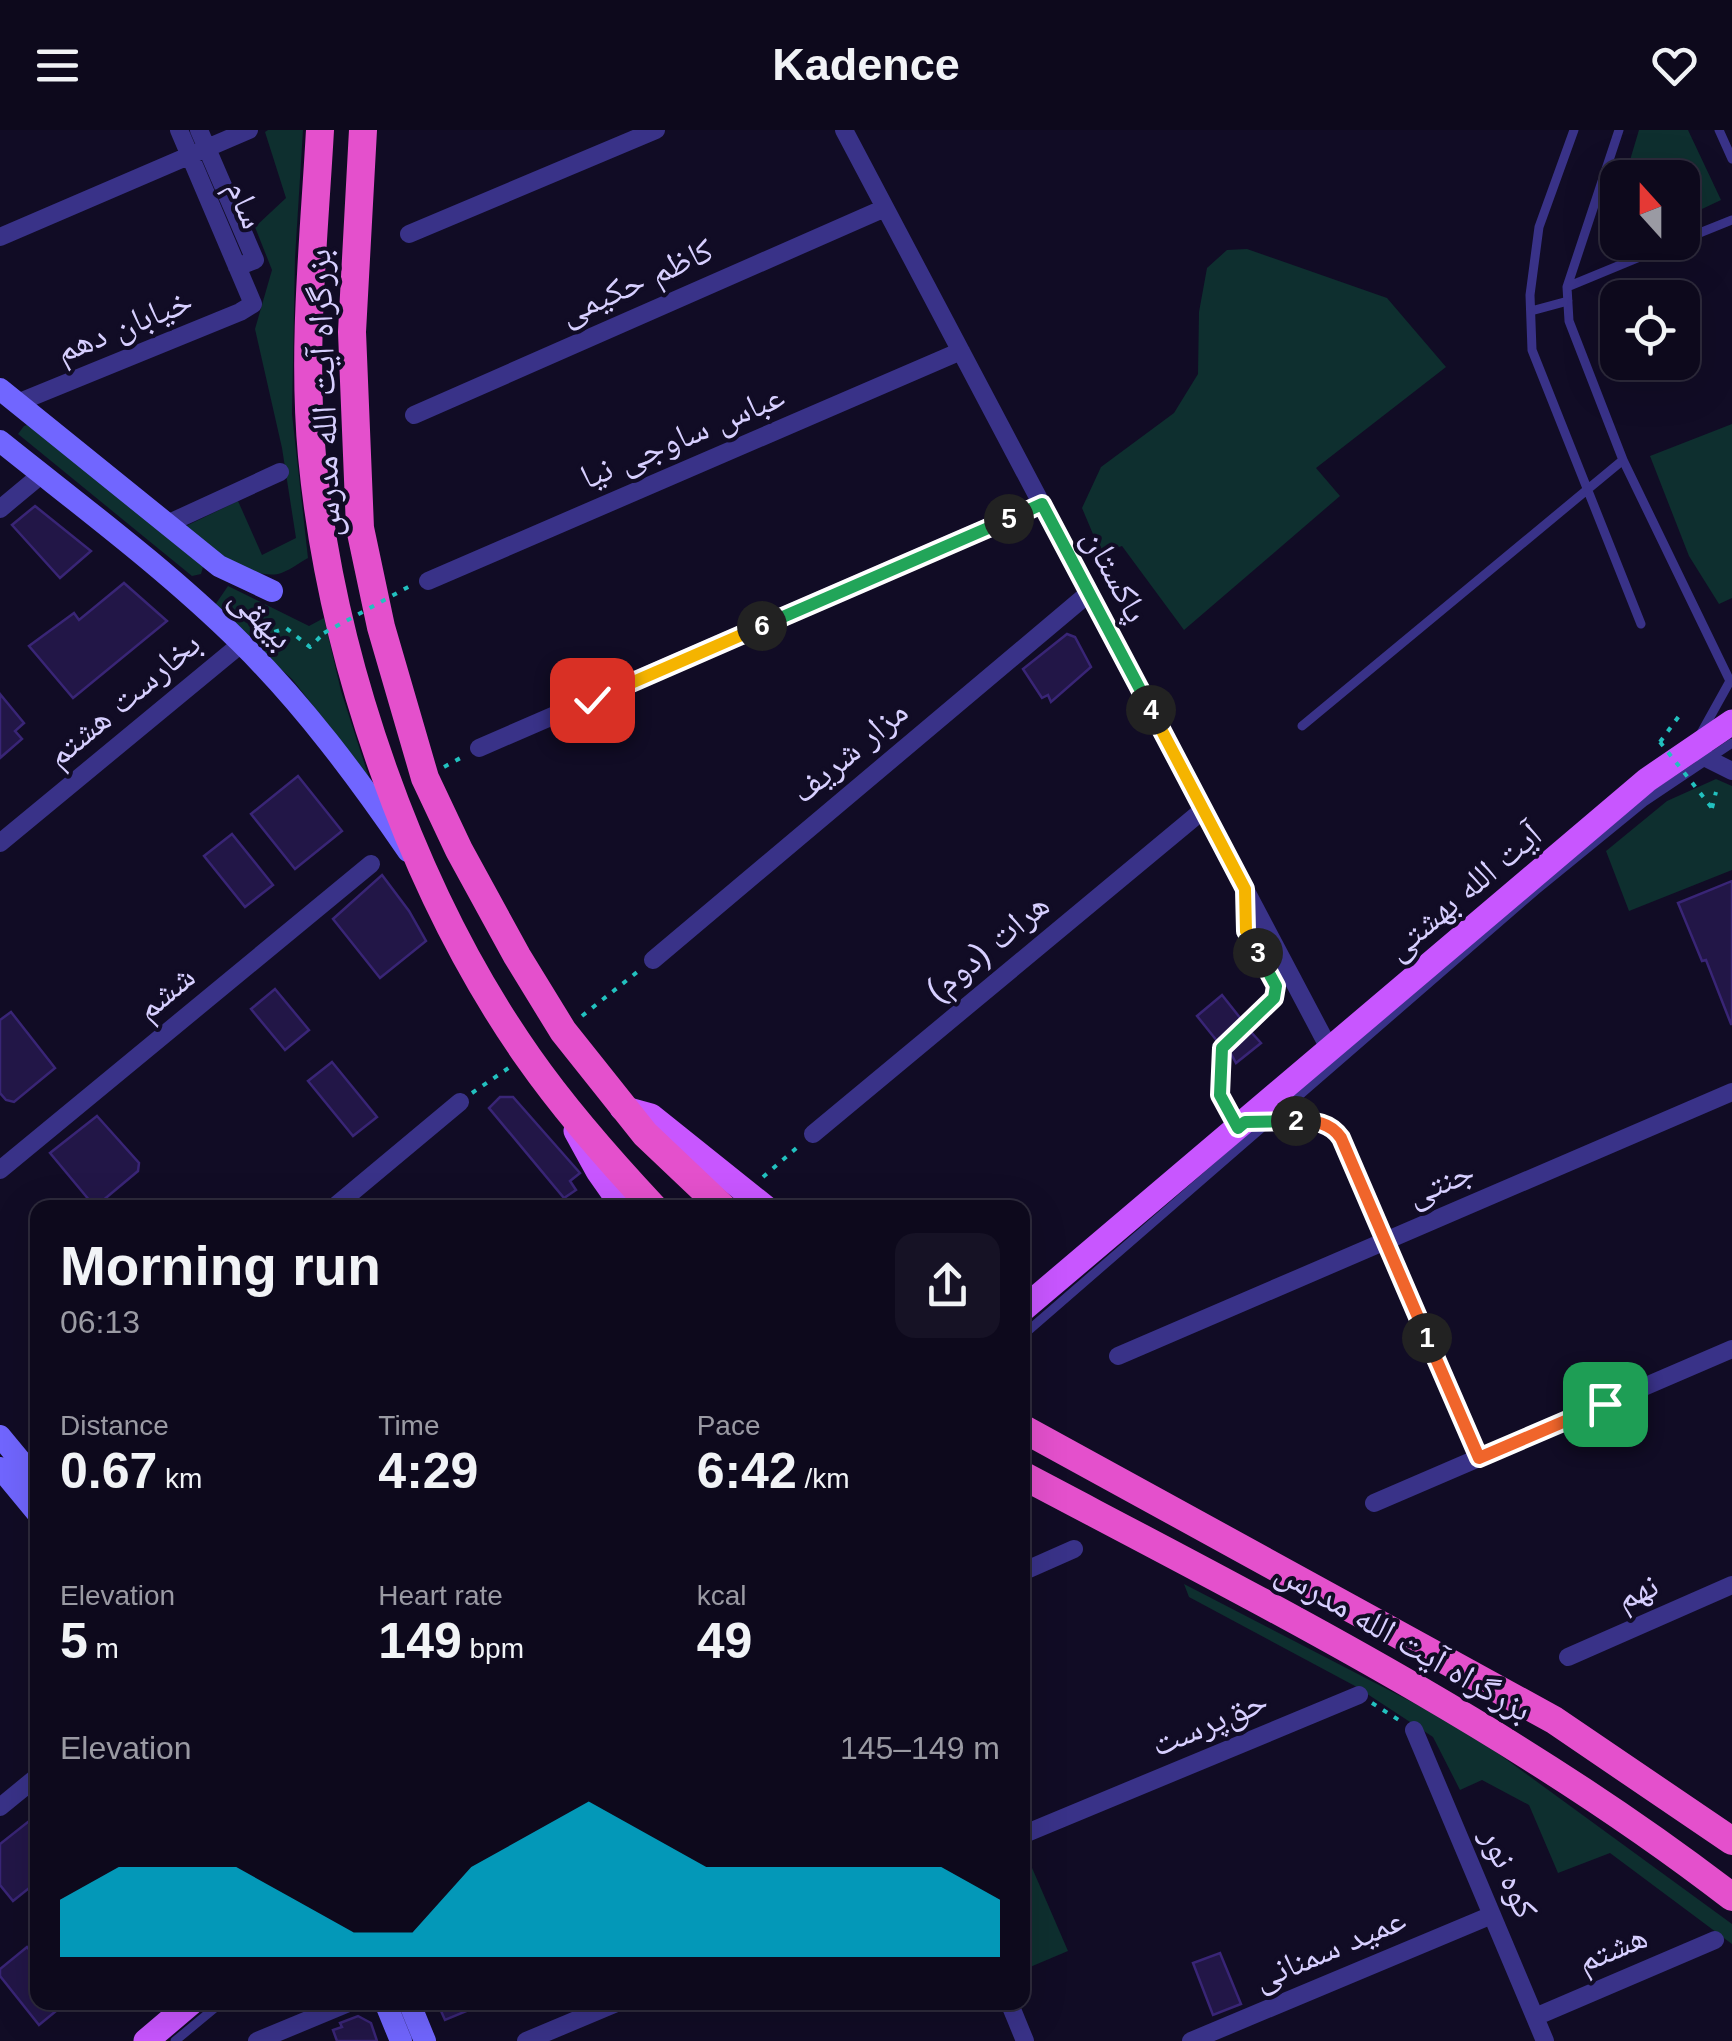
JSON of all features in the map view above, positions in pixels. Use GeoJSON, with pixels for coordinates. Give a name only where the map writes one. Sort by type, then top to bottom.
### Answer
{"type":"FeatureCollection","features":[{"type":"Feature","properties":{"kind":"highway","name":"بزرگراه آیت الله مدرس"},"geometry":{"type":"LineString","coordinates":[[320,130],[309,315],[312,454],[326,561],[356,682],[391,795],[473,966],[526,1056],[559,1100],[647,1200]]}},
{"type":"Feature","properties":{"kind":"highway","name":"بزرگراه آیت الله مدرس"},"geometry":{"type":"LineString","coordinates":[[363,130],[352,332],[360,528],[380,627],[424,778],[467,865],[562,1032],[645,1134],[742,1200]]}},
{"type":"Feature","properties":{"kind":"highway","name":"بزرگراه آیت الله مدرس"},"geometry":{"type":"LineString","coordinates":[[1030,1432],[1554,1720],[1732,1841]]}},
{"type":"Feature","properties":{"kind":"highway","name":"بزرگراه آیت الله مدرس"},"geometry":{"type":"LineString","coordinates":[[1030,1479],[1360,1654],[1529,1754],[1732,1897]]}},
{"type":"Feature","properties":{"kind":"main road","name":"بیهقی"},"geometry":{"type":"LineString","coordinates":[[9,396],[219,566],[272,592]]}},
{"type":"Feature","properties":{"kind":"main road"},"geometry":{"type":"LineString","coordinates":[[0,422],[9,396]]}},
{"type":"Feature","properties":{"kind":"main road","name":"بیهقی"},"geometry":{"type":"LineString","coordinates":[[0,441],[189,594],[288,692],[431,884]]}},
{"type":"Feature","properties":{"kind":"main road"},"geometry":{"type":"LineString","coordinates":[[189,594],[209,592],[218,580],[219,566]]}},
{"type":"Feature","properties":{"kind":"main road","name":"آیت الله بهشتی"},"geometry":{"type":"LineString","coordinates":[[1030,1316],[1330,1050],[1647,780],[1700,753],[1732,722]]}},
{"type":"Feature","properties":{"kind":"main road"},"geometry":{"type":"LineString","coordinates":[[559,1100],[618,1200]]}},
{"type":"Feature","properties":{"kind":"main road"},"geometry":{"type":"LineString","coordinates":[[0,1436],[30,1498]]}},
{"type":"Feature","properties":{"kind":"main road"},"geometry":{"type":"LineString","coordinates":[[146,2041],[183,2010]]}},
{"type":"Feature","properties":{"kind":"main road"},"geometry":{"type":"LineString","coordinates":[[388,2010],[401,2041]]}},
{"type":"Feature","properties":{"kind":"main road"},"geometry":{"type":"LineString","coordinates":[[412,2010],[425,2041]]}},
{"type":"Feature","properties":{"kind":"street","name":"سام"},"geometry":{"type":"LineString","coordinates":[[180,130],[199,144],[246,264],[253,304]]}},
{"type":"Feature","properties":{"kind":"street"},"geometry":{"type":"LineString","coordinates":[[0,237],[199,144],[249,130]]}},
{"type":"Feature","properties":{"kind":"street"},"geometry":{"type":"LineString","coordinates":[[409,234],[656,130]]}},
{"type":"Feature","properties":{"kind":"street","name":"پاکستان"},"geometry":{"type":"LineString","coordinates":[[844,130],[1330,1050]]}},
{"type":"Feature","properties":{"kind":"street","name":"کاظم حکیمی"},"geometry":{"type":"LineString","coordinates":[[414,415],[885,208]]}},
{"type":"Feature","properties":{"kind":"street","name":"خیابان دهم"},"geometry":{"type":"LineString","coordinates":[[9,396],[253,304]]}},
{"type":"Feature","properties":{"kind":"street","name":"عباس ساوجی نیا"},"geometry":{"type":"LineString","coordinates":[[419,583],[961,352]]}},
{"type":"Feature","properties":{"kind":"street"},"geometry":{"type":"LineString","coordinates":[[167,524],[280,472]]}},
{"type":"Feature","properties":{"kind":"street"},"geometry":{"type":"LineString","coordinates":[[0,509],[42,474]]}},
{"type":"Feature","properties":{"kind":"street"},"geometry":{"type":"LineString","coordinates":[[479,748],[1042,504]]}},
{"type":"Feature","properties":{"kind":"street","name":"مزار شریف"},"geometry":{"type":"LineString","coordinates":[[653,960],[1088,593]]}},
{"type":"Feature","properties":{"kind":"street","name":"بخارست هشتم"},"geometry":{"type":"LineString","coordinates":[[0,843],[241,644]]}},
{"type":"Feature","properties":{"kind":"street"},"geometry":{"type":"LineString","coordinates":[[1700,753],[1732,771]]}},
{"type":"Feature","properties":{"kind":"street","name":"هرات (دوم)"},"geometry":{"type":"LineString","coordinates":[[812,1134],[1204,810]]}},
{"type":"Feature","properties":{"kind":"street","name":"ششم"},"geometry":{"type":"LineString","coordinates":[[0,1170],[371,864]]}},
{"type":"Feature","properties":{"kind":"street","name":"جنتی"},"geometry":{"type":"LineString","coordinates":[[1118,1356],[1732,1092]]}},
{"type":"Feature","properties":{"kind":"street"},"geometry":{"type":"LineString","coordinates":[[343,1200],[460,1102]]}},
{"type":"Feature","properties":{"kind":"street"},"geometry":{"type":"LineString","coordinates":[[1251,1124],[1312,1121],[1332,1128],[1341,1138],[1479,1458]]}},
{"type":"Feature","properties":{"kind":"street"},"geometry":{"type":"LineString","coordinates":[[1374,1503],[1732,1349]]}},
{"type":"Feature","properties":{"kind":"street"},"geometry":{"type":"LineString","coordinates":[[1030,1568],[1074,1549]]}},
{"type":"Feature","properties":{"kind":"street","name":"نهم"},"geometry":{"type":"LineString","coordinates":[[1568,1656],[1732,1584]]}},
{"type":"Feature","properties":{"kind":"street","name":"حق‌پرست"},"geometry":{"type":"LineString","coordinates":[[1030,1831],[1359,1695]]}},
{"type":"Feature","properties":{"kind":"street","name":"کوه نور"},"geometry":{"type":"LineString","coordinates":[[1414,1730],[1545,2041]]}},
{"type":"Feature","properties":{"kind":"street"},"geometry":{"type":"LineString","coordinates":[[0,1807],[30,1783]]}},
{"type":"Feature","properties":{"kind":"street","name":"عمید سمنانی"},"geometry":{"type":"LineString","coordinates":[[1191,2041],[1492,1915]]}},
{"type":"Feature","properties":{"kind":"street","name":"هشتم"},"geometry":{"type":"LineString","coordinates":[[1535,2017],[1715,1940]]}},
{"type":"Feature","properties":{"kind":"street"},"geometry":{"type":"LineString","coordinates":[[256,2041],[332,2010]]}},
{"type":"Feature","properties":{"kind":"street"},"geometry":{"type":"LineString","coordinates":[[526,2041],[599,2010]]}},
{"type":"Feature","properties":{"kind":"street"},"geometry":{"type":"LineString","coordinates":[[1012,2010],[1025,2041]]}},
{"type":"Feature","properties":{"kind":"lane"},"geometry":{"type":"LineString","coordinates":[[1574,130],[1538,228],[1532,350],[1641,624]]}},
{"type":"Feature","properties":{"kind":"lane"},"geometry":{"type":"LineString","coordinates":[[1619,130],[1567,287],[1570,321],[1623,460],[1731,681],[1700,753]]}},
{"type":"Feature","properties":{"kind":"lane"},"geometry":{"type":"LineString","coordinates":[[1719,130],[1732,159]]}},
{"type":"Feature","properties":{"kind":"lane"},"geometry":{"type":"LineString","coordinates":[[1700,233],[1732,220]]}},
{"type":"Feature","properties":{"kind":"lane"},"geometry":{"type":"LineString","coordinates":[[1567,287],[1633,260]]}},
{"type":"Feature","properties":{"kind":"lane"},"geometry":{"type":"LineString","coordinates":[[1531,311],[1568,302]]}},
{"type":"Feature","properties":{"kind":"lane"},"geometry":{"type":"LineString","coordinates":[[1302,726],[1623,460]]}},
{"type":"Feature","properties":{"kind":"lane"},"geometry":{"type":"LineString","coordinates":[[1245,889],[1246,931],[1276,986],[1270,1004],[1222,1048],[1220,1095],[1251,1124],[1700,753],[1732,744]]}},
{"type":"Feature","properties":{"kind":"lane"},"geometry":{"type":"LineString","coordinates":[[175,2041],[212,2010]]}},
{"type":"Feature","properties":{"kind":"path"},"geometry":{"type":"LineString","coordinates":[[241,644],[286,628],[310,647],[324,633],[419,583]]}},
{"type":"Feature","properties":{"kind":"path"},"geometry":{"type":"LineString","coordinates":[[1679,716],[1660,742],[1712,808],[1716,792]]}},
{"type":"Feature","properties":{"kind":"path"},"geometry":{"type":"LineString","coordinates":[[424,778],[479,748]]}},
{"type":"Feature","properties":{"kind":"path"},"geometry":{"type":"LineString","coordinates":[[562,1032],[653,960]]}},
{"type":"Feature","properties":{"kind":"path"},"geometry":{"type":"LineString","coordinates":[[460,1102],[526,1056]]}},
{"type":"Feature","properties":{"kind":"path"},"geometry":{"type":"LineString","coordinates":[[747,1200],[812,1134]]}},
{"type":"Feature","properties":{"kind":"path"},"geometry":{"type":"LineString","coordinates":[[1359,1695],[1414,1730]]}},
{"type":"Feature","properties":{"kind":"green space"},"geometry":{"type":"Polygon","coordinates":[[[303,130],[295,258],[292,414],[308,558],[278,574],[240,566],[184,527],[238,501],[262,555],[296,538],[282,448],[255,329],[272,270],[255,227],[286,198],[265,132],[303,130]]]}},
{"type":"Feature","properties":{"kind":"green space"},"geometry":{"type":"Polygon","coordinates":[[[1639,130],[1688,130],[1721,200],[1700,210],[1700,160],[1630,160],[1639,130]]]}},
{"type":"Feature","properties":{"kind":"green space"},"geometry":{"type":"Polygon","coordinates":[[[1247,249],[1387,298],[1446,367],[1316,468],[1340,496],[1184,630],[1122,546],[1101,553],[1082,508],[1101,467],[1174,413],[1198,374],[1199,312],[1207,268],[1227,250],[1247,249]]]}},
{"type":"Feature","properties":{"kind":"green space"},"geometry":{"type":"Polygon","coordinates":[[[30,424],[203,567],[201,574],[192,576],[18,434],[30,424]]]}},
{"type":"Feature","properties":{"kind":"green space"},"geometry":{"type":"Polygon","coordinates":[[[1732,424],[1732,598],[1719,604],[1689,556],[1650,456],[1732,424]]]}},
{"type":"Feature","properties":{"kind":"green space"},"geometry":{"type":"Polygon","coordinates":[[[228,586],[309,626],[324,618],[341,691],[374,793],[337,736],[292,679],[213,608],[228,586]]]}},
{"type":"Feature","properties":{"kind":"green space"},"geometry":{"type":"Polygon","coordinates":[[[1716,779],[1732,786],[1732,870],[1629,911],[1606,851],[1667,801],[1716,779]]]}},
{"type":"Feature","properties":{"kind":"green space"},"geometry":{"type":"Polygon","coordinates":[[[1184,1584],[1466,1730],[1732,1924],[1732,1944],[1610,1853],[1558,1873],[1529,1805],[1482,1780],[1460,1790],[1433,1737],[1355,1686],[1189,1597],[1184,1584]]]}},
{"type":"Feature","properties":{"kind":"green space"},"geometry":{"type":"Polygon","coordinates":[[[1030,1863],[1068,1951],[1030,1967],[1030,1863]]]}},
{"type":"Feature","properties":{"kind":"building"},"geometry":{"type":"Polygon","coordinates":[[[35,506],[91,551],[60,578],[12,525],[35,506]]]}},
{"type":"Feature","properties":{"kind":"building"},"geometry":{"type":"Polygon","coordinates":[[[124,583],[167,621],[73,698],[29,646],[74,613],[79,620],[124,583]]]}},
{"type":"Feature","properties":{"kind":"building"},"geometry":{"type":"Polygon","coordinates":[[[1067,634],[1075,637],[1091,667],[1051,702],[1048,695],[1042,698],[1023,669],[1067,634]]]}},
{"type":"Feature","properties":{"kind":"building"},"geometry":{"type":"Polygon","coordinates":[[[0,694],[24,723],[15,731],[22,739],[0,758],[0,694]]]}},
{"type":"Feature","properties":{"kind":"building"},"geometry":{"type":"Polygon","coordinates":[[[298,776],[342,831],[295,869],[251,814],[298,776]]]}},
{"type":"Feature","properties":{"kind":"building"},"geometry":{"type":"Polygon","coordinates":[[[232,834],[273,885],[245,907],[204,856],[232,834]]]}},
{"type":"Feature","properties":{"kind":"building"},"geometry":{"type":"Polygon","coordinates":[[[382,875],[426,941],[380,978],[333,919],[382,875]]]}},
{"type":"Feature","properties":{"kind":"building"},"geometry":{"type":"Polygon","coordinates":[[[1732,881],[1732,1024],[1731,1024],[1678,903],[1732,881]]]}},
{"type":"Feature","properties":{"kind":"building"},"geometry":{"type":"Polygon","coordinates":[[[275,989],[309,1030],[285,1050],[251,1009],[275,989]]]}},
{"type":"Feature","properties":{"kind":"building"},"geometry":{"type":"Polygon","coordinates":[[[1222,995],[1241,1019],[1217,1041],[1197,1016],[1222,995]]]}},
{"type":"Feature","properties":{"kind":"building"},"geometry":{"type":"Polygon","coordinates":[[[11,1012],[55,1068],[14,1102],[0,1093],[0,1020],[11,1012]]]}},
{"type":"Feature","properties":{"kind":"building"},"geometry":{"type":"Polygon","coordinates":[[[1251,1032],[1261,1043],[1236,1063],[1230,1052],[1251,1032]]]}},
{"type":"Feature","properties":{"kind":"building"},"geometry":{"type":"Polygon","coordinates":[[[332,1062],[377,1117],[353,1136],[308,1081],[332,1062]]]}},
{"type":"Feature","properties":{"kind":"building"},"geometry":{"type":"Polygon","coordinates":[[[500,1097],[513,1097],[580,1173],[570,1181],[576,1190],[564,1198],[489,1108],[500,1097]]]}},
{"type":"Feature","properties":{"kind":"building"},"geometry":{"type":"Polygon","coordinates":[[[97,1116],[139,1163],[138,1171],[103,1200],[89,1200],[50,1153],[97,1116]]]}},
{"type":"Feature","properties":{"kind":"building"},"geometry":{"type":"Polygon","coordinates":[[[30,1820],[30,1887],[13,1901],[0,1885],[0,1844],[30,1820]]]}},
{"type":"Feature","properties":{"kind":"building"},"geometry":{"type":"Polygon","coordinates":[[[27,1947],[30,2010],[57,2010],[39,2025],[0,1976],[0,1969],[27,1947]]]}},
{"type":"Feature","properties":{"kind":"building"},"geometry":{"type":"Polygon","coordinates":[[[1220,1953],[1241,2004],[1213,2015],[1193,1963],[1220,1953]]]}},
{"type":"Feature","properties":{"kind":"building"},"geometry":{"type":"Polygon","coordinates":[[[441,2010],[469,2010],[445,2020],[441,2010]]]}},
{"type":"Feature","properties":{"kind":"building"},"geometry":{"type":"Polygon","coordinates":[[[358,2016],[371,2023],[377,2041],[337,2041],[333,2030],[358,2016]]]}},
{"type":"Feature","properties":{"kind":"route"},"geometry":{"type":"LineString","coordinates":[[592,700],[1042,504],[1245,889],[1246,931],[1276,986],[1270,1004],[1235,1032],[1222,1048],[1220,1095],[1238,1128],[1245,1122],[1294,1120],[1323,1124],[1337,1132],[1479,1458],[1605,1404]]}}]}
